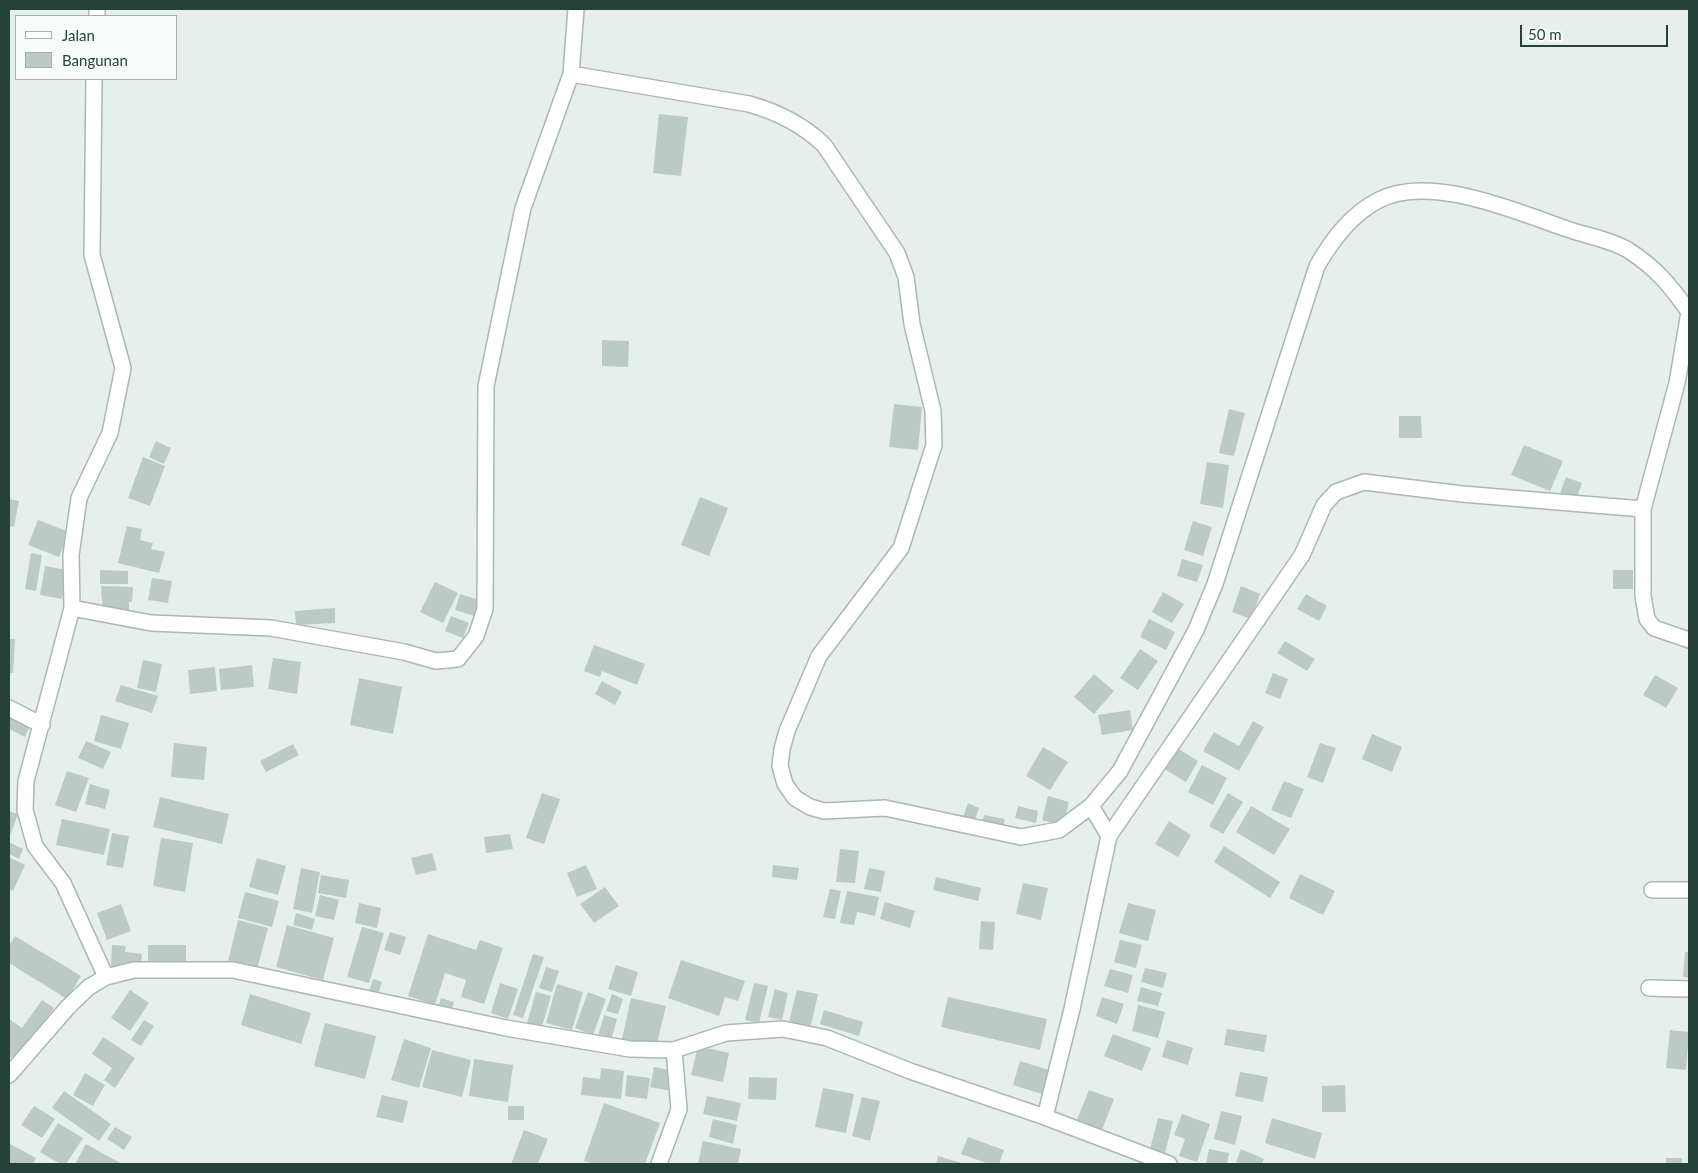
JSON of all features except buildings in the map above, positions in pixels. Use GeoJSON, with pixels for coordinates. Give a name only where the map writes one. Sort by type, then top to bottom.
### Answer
{"type":"FeatureCollection","features":[{"type":"Feature","properties":{"kind":"street"},"geometry":{"type":"LineString","coordinates":[[72,608],[151,623],[271,628],[404,652],[436,661],[458,659],[476,636],[485,609],[486,386],[523,208],[571,74],[576,9]]}},
{"type":"Feature","properties":{"kind":"street"},"geometry":{"type":"LineString","coordinates":[[571,74],[749,104],[770,110],[809,130],[824,145],[897,253],[906,278],[912,324],[933,411],[934,445],[900,548],[815,663],[782,749],[780,766],[785,784],[795,798],[810,807],[824,811],[885,808],[1021,837],[1058,830],[1090,806],[1120,771],[1196,630],[1215,584],[1317,266],[1332,242],[1354,217],[1379,199],[1408,192],[1441,191],[1478,199],[1626,249],[1666,280],[1689,312],[1677,383],[1643,509],[1643,596],[1647,619],[1654,628],[1689,640]]}},
{"type":"Feature","properties":{"kind":"street"},"geometry":{"type":"LineString","coordinates":[[94,80],[92,255],[123,368],[110,433],[79,498],[71,555],[72,608],[26,781],[25,810],[35,846],[63,884],[106,977]]}},
{"type":"Feature","properties":{"kind":"street"},"geometry":{"type":"LineString","coordinates":[[1044,1117],[1072,1009],[1109,836],[1302,555],[1324,505],[1336,492],[1364,482],[1462,494],[1643,509]]}},
{"type":"Feature","properties":{"kind":"street"},"geometry":{"type":"LineString","coordinates":[[9,708],[42,725]]}},
{"type":"Feature","properties":{"kind":"street"},"geometry":{"type":"LineString","coordinates":[[1090,806],[1109,836]]}},
{"type":"Feature","properties":{"kind":"street"},"geometry":{"type":"LineString","coordinates":[[1652,890],[1689,890]]}},
{"type":"Feature","properties":{"kind":"street"},"geometry":{"type":"LineString","coordinates":[[9,1075],[68,1007],[89,987],[106,977],[134,970],[233,970],[506,1028],[630,1049],[674,1050],[726,1033],[783,1029],[827,1038],[910,1071],[1044,1117],[1169,1164]]}},
{"type":"Feature","properties":{"kind":"street"},"geometry":{"type":"LineString","coordinates":[[659,1164],[679,1109],[674,1050]]}}]}
